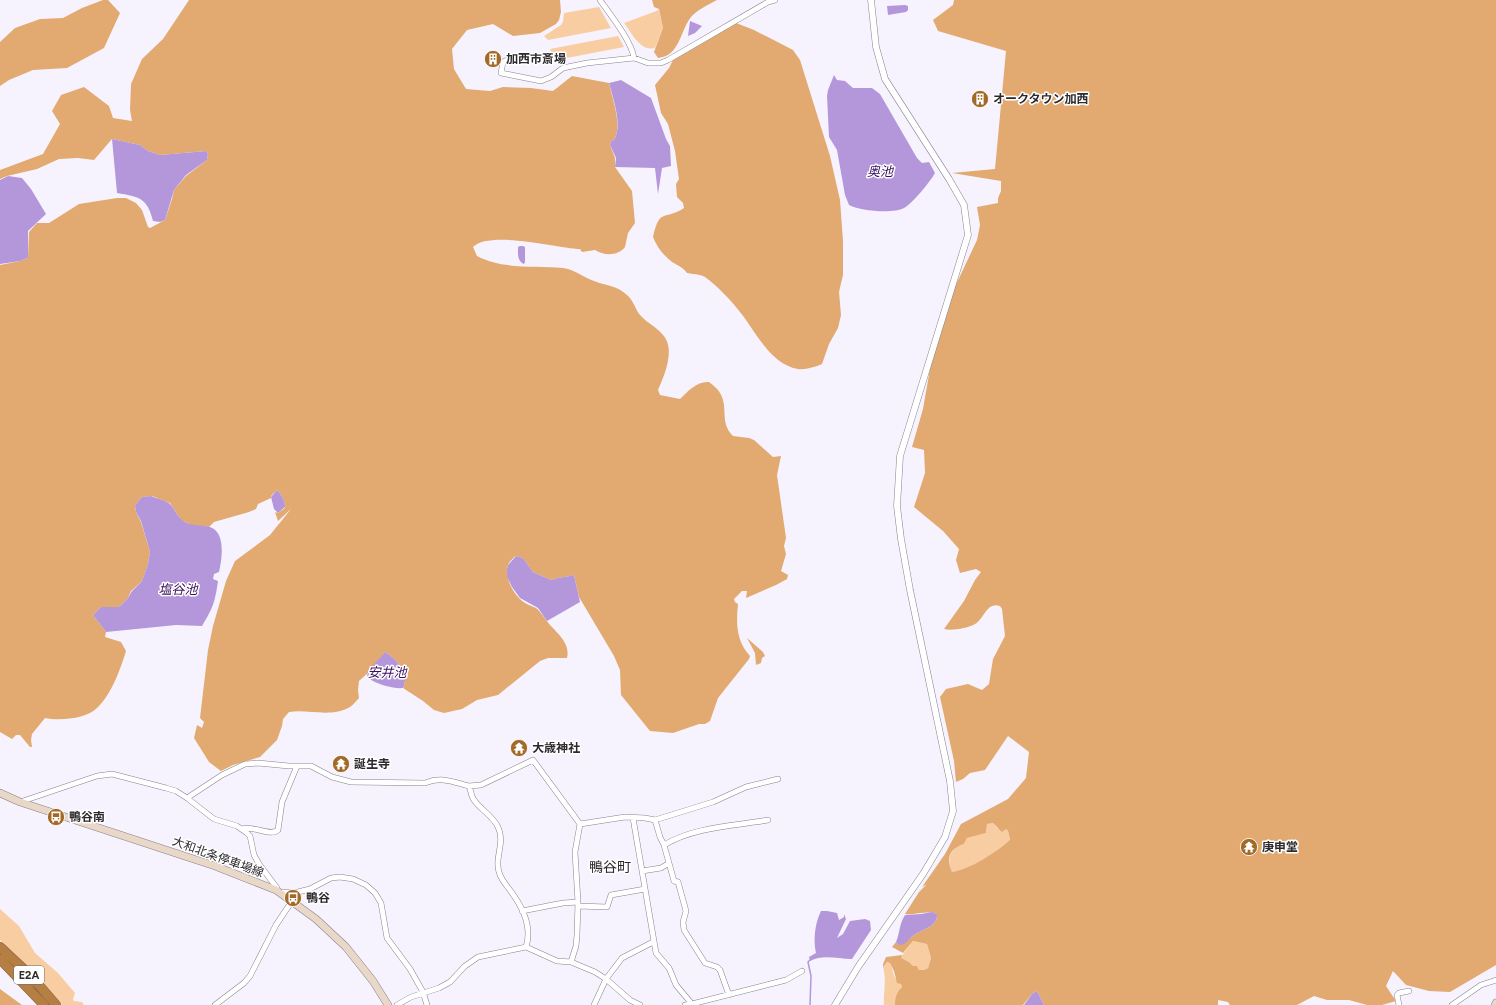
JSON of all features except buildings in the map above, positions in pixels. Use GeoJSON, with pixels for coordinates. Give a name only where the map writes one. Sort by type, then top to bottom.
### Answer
{"type":"FeatureCollection","features":[{"type":"Feature","properties":{"kind":"highway","name":"E2A"},"geometry":{"type":"LineString","coordinates":[[0,947],[31,976],[56,1005]]}},
{"type":"Feature","properties":{"kind":"highway","name":"E2A"},"geometry":{"type":"LineString","coordinates":[[0,959],[44,1005]]}},
{"type":"Feature","properties":{"kind":"main road","name":"大和北条停車場線"},"geometry":{"type":"LineString","coordinates":[[0,793],[20,802],[215,866],[278,892],[316,919],[346,947],[374,981],[388,1005]]}},
{"type":"Feature","properties":{"kind":"street"},"geometry":{"type":"LineString","coordinates":[[600,0],[629,43],[634,58]]}},
{"type":"Feature","properties":{"kind":"street"},"geometry":{"type":"LineString","coordinates":[[520,60],[507,60],[503,62],[501,73],[542,81],[564,68],[587,63],[634,58],[648,63],[661,62],[668,60],[768,2],[775,0]]}},
{"type":"Feature","properties":{"kind":"street"},"geometry":{"type":"LineString","coordinates":[[835,1005],[858,967],[923,874],[945,837],[953,811],[950,781],[910,590],[897,506],[900,456],[968,235],[964,205],[949,178],[885,79],[876,47],[870,0]]}},
{"type":"Feature","properties":{"kind":"street"},"geometry":{"type":"LineString","coordinates":[[187,798],[222,775],[245,764],[258,763],[311,766],[332,777],[351,782],[425,783],[434,779],[442,779],[469,786],[481,785],[533,760],[580,824],[575,852],[578,904],[576,941],[571,962]]}},
{"type":"Feature","properties":{"kind":"street"},"geometry":{"type":"LineString","coordinates":[[242,829],[248,827],[270,833],[278,830],[282,802],[297,766]]}},
{"type":"Feature","properties":{"kind":"street"},"geometry":{"type":"LineString","coordinates":[[20,802],[98,776],[112,774],[176,791],[214,819],[242,829],[250,836],[254,855],[277,888],[278,892],[294,893],[310,888],[332,878],[353,878],[366,885],[375,893],[381,903],[388,941],[403,960],[423,992],[427,1005]]}},
{"type":"Feature","properties":{"kind":"street"},"geometry":{"type":"LineString","coordinates":[[580,824],[625,817],[655,820],[713,802],[746,787],[778,779]]}},
{"type":"Feature","properties":{"kind":"street"},"geometry":{"type":"LineString","coordinates":[[469,786],[474,801],[493,819],[502,839],[497,860],[499,874],[516,898],[522,911],[529,935],[526,947]]}},
{"type":"Feature","properties":{"kind":"street"},"geometry":{"type":"LineString","coordinates":[[633,818],[656,953],[669,968],[676,985],[692,1004]]}},
{"type":"Feature","properties":{"kind":"street"},"geometry":{"type":"LineString","coordinates":[[655,820],[674,881],[678,882],[686,910],[683,922],[684,930],[705,963],[717,967],[720,970],[729,995]]}},
{"type":"Feature","properties":{"kind":"street"},"geometry":{"type":"LineString","coordinates":[[664,846],[686,835],[768,820]]}},
{"type":"Feature","properties":{"kind":"street"},"geometry":{"type":"LineString","coordinates":[[642,871],[661,868],[669,863]]}},
{"type":"Feature","properties":{"kind":"street"},"geometry":{"type":"LineString","coordinates":[[522,911],[562,903],[605,908],[608,906],[611,895],[645,889]]}},
{"type":"Feature","properties":{"kind":"street"},"geometry":{"type":"LineString","coordinates":[[215,1005],[244,983],[250,976],[276,925],[292,901]]}},
{"type":"Feature","properties":{"kind":"street"},"geometry":{"type":"LineString","coordinates":[[594,1005],[606,979],[622,958],[653,942]]}},
{"type":"Feature","properties":{"kind":"street"},"geometry":{"type":"LineString","coordinates":[[397,1005],[411,997],[439,988],[450,982],[465,966],[478,957],[526,947],[557,961],[571,962],[594,972],[606,979],[630,1000],[640,1005]]}},
{"type":"Feature","properties":{"kind":"street"},"geometry":{"type":"LineString","coordinates":[[685,1005],[786,980],[802,971]]}},
{"type":"Feature","properties":{"kind":"street"},"geometry":{"type":"LineString","coordinates":[[1452,1005],[1480,985],[1496,980]]}},
{"type":"Feature","properties":{"kind":"street"},"geometry":{"type":"LineString","coordinates":[[1398,1005],[1397,995],[1399,993],[1409,991]]}},
{"type":"Feature","properties":{"kind":"shaded area"},"geometry":{"type":"Polygon","coordinates":[[[103,0],[108,0],[120,13],[104,48],[67,68],[33,70],[9,80],[0,86],[0,42],[15,28],[40,19],[63,18],[82,8],[103,0]]]}},
{"type":"Feature","properties":{"kind":"shaded area"},"geometry":{"type":"Polygon","coordinates":[[[189,0],[560,0],[561,12],[559,20],[556,24],[540,33],[513,36],[493,24],[467,30],[452,49],[454,69],[466,89],[490,91],[503,87],[531,88],[553,91],[572,76],[609,83],[617,120],[616,134],[610,145],[615,158],[615,167],[632,191],[635,223],[628,233],[625,247],[619,252],[611,254],[602,253],[595,250],[582,252],[580,249],[508,240],[481,242],[473,247],[477,256],[497,263],[567,269],[590,280],[615,287],[623,292],[631,300],[640,315],[661,332],[667,341],[669,355],[666,370],[658,390],[660,395],[680,399],[697,385],[709,382],[718,390],[723,399],[726,425],[733,436],[754,440],[773,457],[781,456],[777,475],[786,538],[784,546],[786,554],[781,571],[788,575],[787,579],[746,598],[747,591],[742,591],[734,599],[738,604],[738,632],[745,650],[750,656],[718,698],[710,721],[705,724],[699,724],[673,733],[650,731],[621,695],[620,670],[614,656],[579,597],[574,575],[551,580],[533,572],[523,558],[516,556],[509,563],[507,570],[507,575],[514,592],[526,604],[536,608],[550,624],[567,647],[567,658],[548,658],[540,661],[498,695],[477,700],[462,709],[444,713],[434,710],[403,688],[405,683],[404,672],[398,663],[385,652],[370,671],[359,681],[359,698],[350,707],[328,713],[297,711],[289,712],[283,719],[277,740],[260,757],[233,765],[221,771],[209,762],[194,738],[197,725],[202,728],[204,722],[200,718],[208,650],[213,626],[226,581],[235,561],[270,535],[291,509],[278,521],[275,512],[278,513],[285,508],[283,498],[277,490],[271,498],[258,504],[256,509],[214,522],[209,527],[191,525],[181,520],[170,503],[152,496],[142,497],[135,505],[136,512],[141,522],[150,552],[148,564],[142,581],[131,591],[128,598],[119,607],[101,607],[93,615],[106,632],[105,637],[121,642],[126,651],[107,696],[93,711],[80,717],[65,719],[45,718],[32,734],[32,747],[30,747],[20,735],[16,735],[12,739],[0,732],[0,265],[28,258],[29,232],[37,223],[49,223],[79,204],[126,198],[136,203],[142,210],[148,227],[150,228],[165,220],[174,190],[186,176],[207,160],[208,154],[206,151],[160,155],[148,151],[140,145],[112,139],[94,160],[78,158],[59,159],[37,169],[0,179],[0,170],[43,154],[60,124],[52,111],[61,95],[84,87],[109,106],[113,118],[132,121],[130,110],[131,84],[142,59],[163,39],[189,0]]]}},
{"type":"Feature","properties":{"kind":"shaded area"},"geometry":{"type":"Polygon","coordinates":[[[652,0],[717,0],[703,7],[694,14],[687,23],[679,42],[671,53],[658,58],[654,52],[663,28],[659,9],[654,7],[652,0]]]}},
{"type":"Feature","properties":{"kind":"shaded area"},"geometry":{"type":"Polygon","coordinates":[[[954,0],[1496,0],[1496,965],[1450,992],[1429,991],[1406,985],[1393,971],[1386,986],[1396,1001],[1382,1005],[1367,1005],[1349,1000],[1327,1000],[1314,996],[1297,1005],[1230,1005],[1228,1002],[1218,1000],[1218,1005],[1044,1005],[1037,991],[1032,994],[1023,1005],[895,1005],[896,995],[902,987],[901,984],[897,983],[890,963],[887,962],[883,967],[886,957],[902,955],[901,958],[913,966],[917,966],[919,970],[928,968],[931,958],[927,944],[913,941],[903,953],[892,947],[896,942],[898,945],[904,943],[914,935],[929,927],[937,918],[937,914],[931,912],[905,914],[919,892],[927,884],[922,887],[945,854],[961,824],[1008,799],[1026,778],[1029,752],[1008,736],[985,770],[970,773],[963,779],[956,782],[954,761],[940,697],[946,689],[968,684],[982,690],[989,684],[993,659],[1005,636],[1002,609],[1000,606],[992,606],[975,624],[960,629],[944,629],[964,601],[981,572],[976,569],[960,573],[956,560],[959,549],[943,531],[914,507],[925,473],[924,450],[912,447],[923,409],[938,323],[977,240],[980,225],[977,207],[998,203],[998,198],[1001,191],[1001,181],[952,173],[995,169],[1006,51],[938,31],[933,20],[953,5],[954,0]],[[993,823],[987,824],[986,833],[967,838],[964,844],[952,851],[950,855],[949,862],[952,872],[959,871],[974,864],[1004,845],[1010,840],[1006,829],[1002,832],[993,823]]]}},
{"type":"Feature","properties":{"kind":"shaded area"},"geometry":{"type":"Polygon","coordinates":[[[599,7],[611,28],[548,40],[544,36],[561,25],[563,22],[564,13],[599,7]]]}},
{"type":"Feature","properties":{"kind":"shaded area"},"geometry":{"type":"Polygon","coordinates":[[[659,10],[663,28],[655,48],[645,47],[637,41],[624,23],[659,10]]]}},
{"type":"Feature","properties":{"kind":"shaded area"},"geometry":{"type":"Polygon","coordinates":[[[736,23],[754,30],[793,50],[800,60],[830,156],[840,200],[843,241],[843,275],[839,292],[841,315],[838,328],[829,344],[822,364],[810,368],[798,369],[779,361],[764,346],[740,312],[724,293],[705,277],[687,273],[672,262],[661,251],[653,237],[658,222],[661,218],[684,208],[683,203],[677,197],[676,184],[679,179],[675,151],[668,124],[661,113],[655,85],[669,68],[673,60],[736,23]]]}},
{"type":"Feature","properties":{"kind":"shaded area"},"geometry":{"type":"Polygon","coordinates":[[[618,36],[624,47],[556,60],[550,49],[618,36]]]}},
{"type":"Feature","properties":{"kind":"shaded area"},"geometry":{"type":"Polygon","coordinates":[[[747,638],[763,652],[765,656],[762,658],[761,663],[756,665],[755,653],[747,638]]]}},
{"type":"Feature","properties":{"kind":"shaded area"},"geometry":{"type":"Polygon","coordinates":[[[993,823],[997,828],[1006,829],[1008,831],[1010,841],[983,860],[968,868],[952,873],[950,855],[952,851],[964,844],[967,838],[986,833],[987,824],[993,823]]]}},
{"type":"Feature","properties":{"kind":"shaded area"},"geometry":{"type":"Polygon","coordinates":[[[0,909],[19,926],[35,953],[58,973],[75,993],[73,999],[74,1001],[82,1002],[84,1005],[62,1005],[34,973],[0,940],[0,909]]]}},
{"type":"Feature","properties":{"kind":"shaded area"},"geometry":{"type":"Polygon","coordinates":[[[913,941],[927,944],[931,958],[928,968],[924,970],[919,970],[917,966],[913,966],[909,962],[900,958],[913,941]]]}},
{"type":"Feature","properties":{"kind":"shaded area"},"geometry":{"type":"Polygon","coordinates":[[[887,962],[890,963],[894,976],[902,987],[896,995],[895,1005],[884,1005],[885,977],[883,967],[887,962]]]}},
{"type":"Feature","properties":{"kind":"shaded area"},"geometry":{"type":"Polygon","coordinates":[[[0,989],[22,1005],[0,1005],[0,989]]]}},
{"type":"Feature","properties":{"kind":"water"},"geometry":{"type":"Polygon","coordinates":[[[887,6],[908,6],[908,10],[906,12],[888,15],[887,6]]]}},
{"type":"Feature","properties":{"kind":"water"},"geometry":{"type":"Polygon","coordinates":[[[690,21],[702,26],[695,33],[688,36],[690,21]]]}},
{"type":"Feature","properties":{"kind":"water","name":"奥池"},"geometry":{"type":"Polygon","coordinates":[[[834,75],[837,80],[845,81],[853,88],[872,88],[880,94],[917,158],[922,163],[929,162],[935,173],[921,192],[904,208],[893,211],[876,211],[860,209],[849,205],[845,195],[837,150],[829,137],[827,96],[834,75]]]}},
{"type":"Feature","properties":{"kind":"water"},"geometry":{"type":"Polygon","coordinates":[[[621,80],[651,98],[670,146],[671,166],[662,168],[658,194],[655,168],[615,167],[616,158],[610,145],[611,141],[614,140],[617,134],[618,127],[615,104],[609,83],[621,80]]]}},
{"type":"Feature","properties":{"kind":"water"},"geometry":{"type":"Polygon","coordinates":[[[112,139],[140,145],[148,151],[160,155],[206,151],[208,154],[207,160],[186,175],[174,190],[165,220],[160,222],[153,221],[151,213],[145,203],[136,197],[117,193],[112,139]]]}},
{"type":"Feature","properties":{"kind":"water"},"geometry":{"type":"Polygon","coordinates":[[[8,176],[22,178],[31,189],[46,214],[28,231],[28,258],[20,261],[0,264],[0,180],[8,176]]]}},
{"type":"Feature","properties":{"kind":"water"},"geometry":{"type":"Polygon","coordinates":[[[518,247],[525,247],[524,264],[518,257],[518,247]]]}},
{"type":"Feature","properties":{"kind":"water"},"geometry":{"type":"Polygon","coordinates":[[[277,490],[283,498],[285,507],[278,513],[274,509],[271,497],[277,490]]]}},
{"type":"Feature","properties":{"kind":"water","name":"塩谷池"},"geometry":{"type":"Polygon","coordinates":[[[151,496],[169,503],[179,517],[185,522],[210,527],[219,534],[222,553],[219,572],[214,574],[213,579],[218,581],[213,605],[202,626],[176,625],[106,632],[93,615],[101,607],[119,607],[142,581],[148,564],[150,552],[135,505],[142,497],[151,496]]]}},
{"type":"Feature","properties":{"kind":"water"},"geometry":{"type":"Polygon","coordinates":[[[516,556],[523,558],[533,572],[551,580],[574,575],[580,602],[547,621],[538,608],[520,598],[507,577],[508,565],[516,556]]]}},
{"type":"Feature","properties":{"kind":"water","name":"安井池"},"geometry":{"type":"Polygon","coordinates":[[[385,652],[398,663],[404,672],[405,683],[403,688],[384,686],[367,677],[368,671],[385,652]]]}},
{"type":"Feature","properties":{"kind":"water"},"geometry":{"type":"Polygon","coordinates":[[[821,911],[837,913],[839,920],[844,917],[844,914],[846,919],[837,938],[843,934],[850,921],[865,919],[870,921],[871,930],[852,959],[825,957],[810,961],[809,957],[816,953],[815,932],[821,911]]]}},
{"type":"Feature","properties":{"kind":"water"},"geometry":{"type":"Polygon","coordinates":[[[932,912],[937,914],[937,918],[932,925],[914,935],[905,943],[898,945],[896,942],[905,915],[932,912]]]}},
{"type":"Feature","properties":{"kind":"water"},"geometry":{"type":"Polygon","coordinates":[[[1037,991],[1044,1005],[1024,1005],[1032,994],[1037,991]]]}},
{"type":"Feature","properties":{"kind":"waterway"},"geometry":{"type":"LineString","coordinates":[[810,1005],[811,976],[808,962],[811,959]]}},
{"type":"Feature","properties":{"kind":"place","name":"加西市斎場"},"geometry":{"type":"Point","coordinates":[493,59]}},
{"type":"Feature","properties":{"kind":"place","name":"オークタウン加西"},"geometry":{"type":"Point","coordinates":[980,99]}},
{"type":"Feature","properties":{"kind":"place","name":"大歳神社"},"geometry":{"type":"Point","coordinates":[519,748]}},
{"type":"Feature","properties":{"kind":"place","name":"誕生寺"},"geometry":{"type":"Point","coordinates":[341,764]}},
{"type":"Feature","properties":{"kind":"place","name":"鴨谷南"},"geometry":{"type":"Point","coordinates":[56,817]}},
{"type":"Feature","properties":{"kind":"place","name":"庚申堂"},"geometry":{"type":"Point","coordinates":[1249,847]}},
{"type":"Feature","properties":{"kind":"place","name":"鴨谷"},"geometry":{"type":"Point","coordinates":[293,898]}},
{"type":"Feature","properties":{"kind":"district","name":"鴨谷町"},"geometry":{"type":"Point","coordinates":[610,867]}}]}
